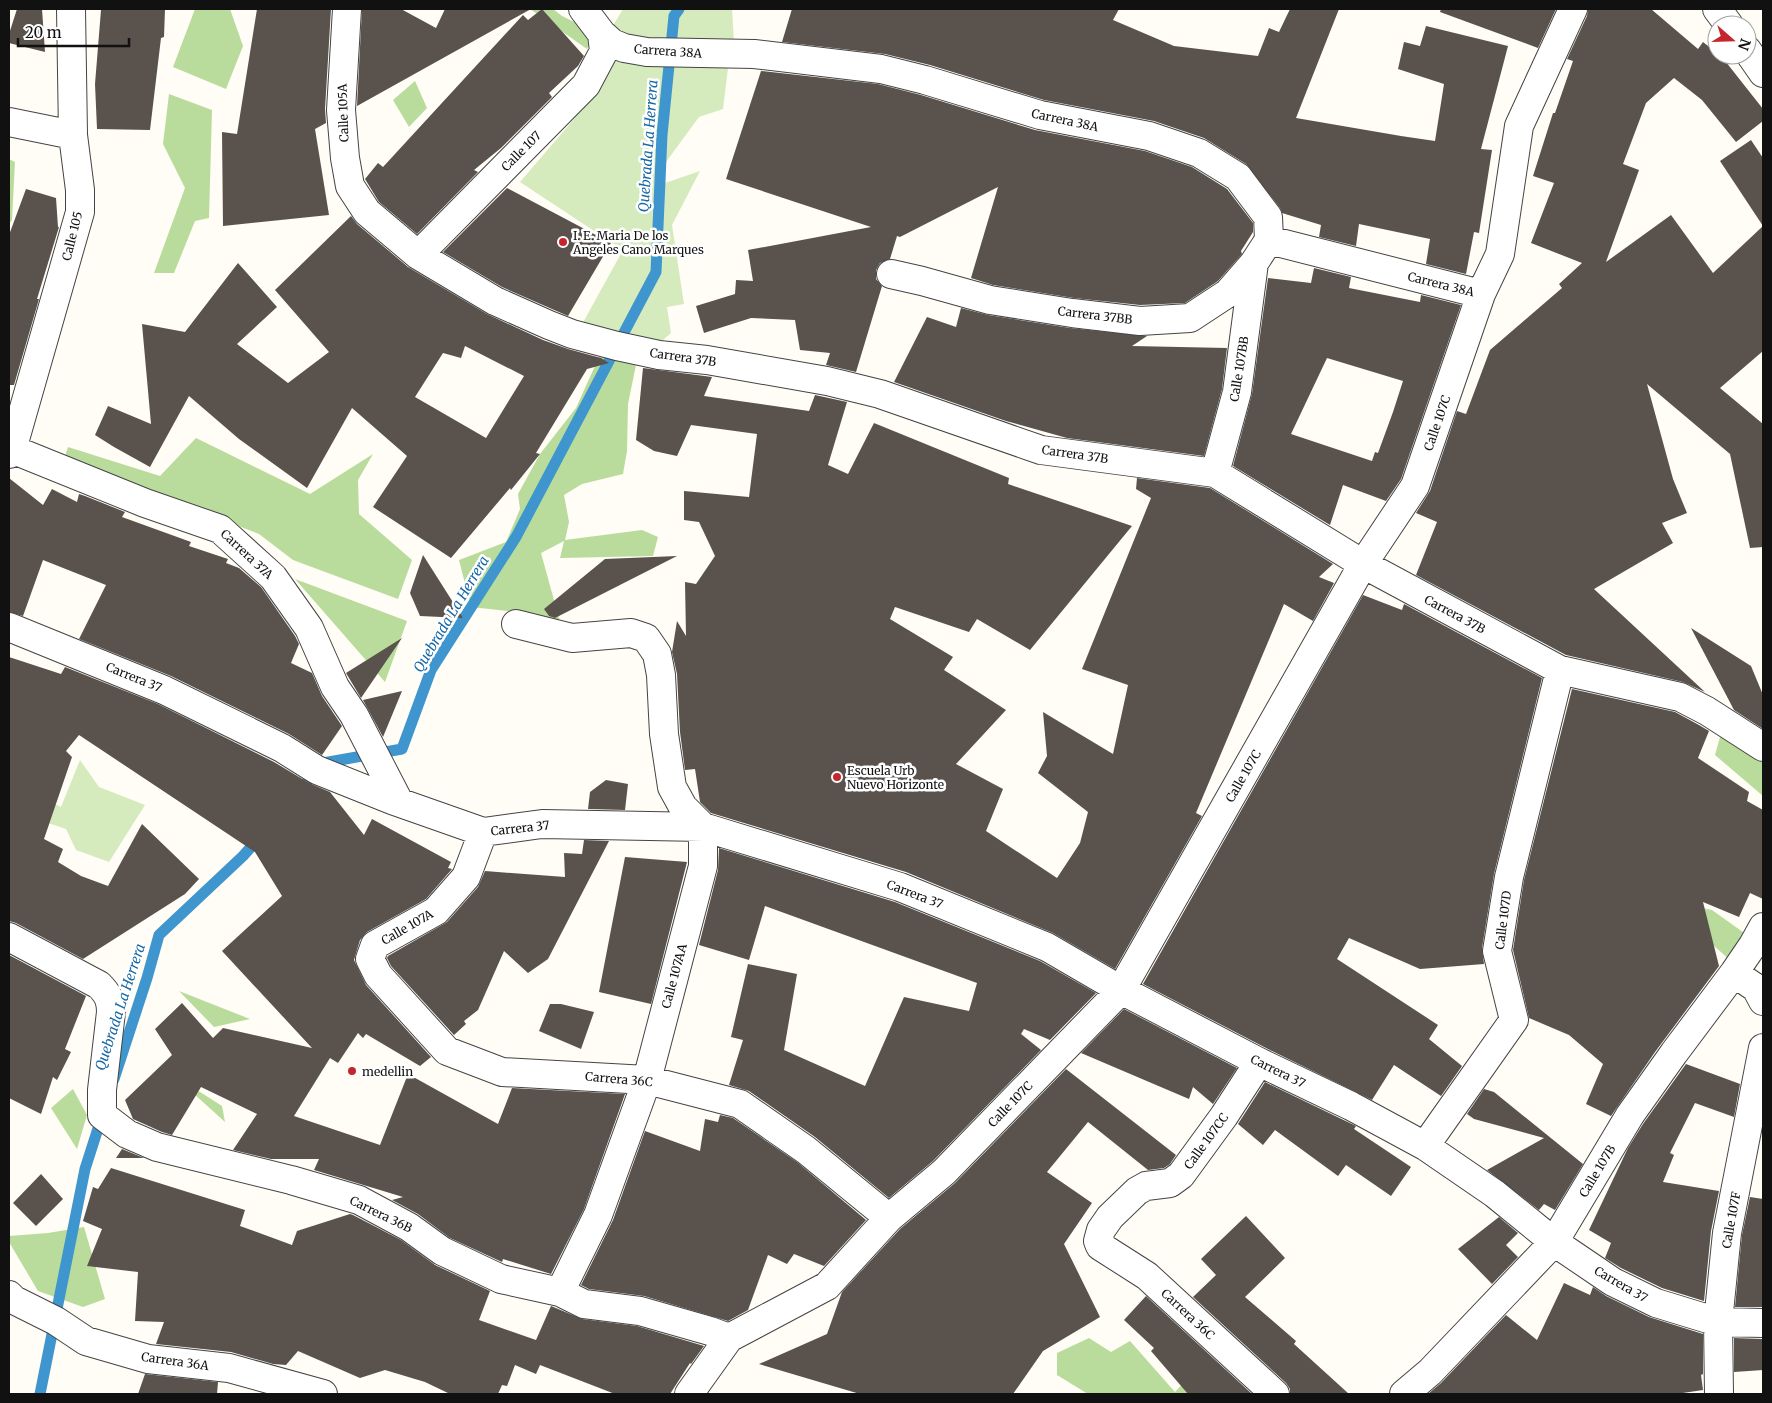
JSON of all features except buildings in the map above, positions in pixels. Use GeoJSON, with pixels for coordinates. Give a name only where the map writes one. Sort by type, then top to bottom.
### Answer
{"type":"FeatureCollection","features":[{"type":"Feature","properties":{"kind":"street","name":"Calle 105"},"geometry":{"type":"LineString","coordinates":[[10,451],[80,212],[80,190],[73,135],[71,9]]}},
{"type":"Feature","properties":{"kind":"street","name":"Calle 105A"},"geometry":{"type":"LineString","coordinates":[[347,9],[341,102],[343,139],[350,186],[367,212]]}},
{"type":"Feature","properties":{"kind":"street","name":"Carrera 38A"},"geometry":{"type":"LineString","coordinates":[[583,9],[602,34],[612,43],[624,48],[647,52],[754,54],[880,70],[925,80],[1040,115],[1149,136],[1199,152],[1238,177],[1268,217],[1269,240],[1481,294]]}},
{"type":"Feature","properties":{"kind":"street","name":"Calle 107C"},"geometry":{"type":"LineString","coordinates":[[689,1394],[728,1338],[827,1286],[889,1218],[944,1172],[1121,990],[1363,564],[1416,486],[1481,294],[1500,254],[1519,126],[1573,9]]}},
{"type":"Feature","properties":{"kind":"street","name":"Calle 107"},"geometry":{"type":"LineString","coordinates":[[418,255],[586,85],[604,51],[602,34]]}},
{"type":"Feature","properties":{"kind":"street"},"geometry":{"type":"LineString","coordinates":[[9,122],[73,135]]}},
{"type":"Feature","properties":{"kind":"street","name":"Carrera 37B"},"geometry":{"type":"LineString","coordinates":[[367,212],[418,255],[495,301],[549,325],[599,341],[659,354],[707,360],[828,381],[880,394],[1041,450],[1215,473],[1363,564],[1560,670],[1680,697],[1707,711],[1763,747]]}},
{"type":"Feature","properties":{"kind":"street","name":"Carrera 37BB"},"geometry":{"type":"LineString","coordinates":[[891,274],[990,300],[1072,313],[1140,321],[1190,318],[1228,293],[1254,263],[1269,240]]}},
{"type":"Feature","properties":{"kind":"street","name":"Calle 107BB"},"geometry":{"type":"LineString","coordinates":[[1215,473],[1237,392],[1254,263]]}},
{"type":"Feature","properties":{"kind":"street","name":"Carrera 37A"},"geometry":{"type":"LineString","coordinates":[[10,451],[145,503],[220,529],[273,577],[309,628],[335,687],[354,714],[399,802]]}},
{"type":"Feature","properties":{"kind":"street"},"geometry":{"type":"LineString","coordinates":[[516,624],[572,638],[631,633],[646,638],[657,654],[661,675],[664,734],[672,787],[683,807],[703,827]]}},
{"type":"Feature","properties":{"kind":"street","name":"Carrera 37"},"geometry":{"type":"LineString","coordinates":[[9,627],[164,690],[282,748],[317,770],[483,832],[542,824],[703,827],[900,886],[1047,947],[1121,990],[1259,1062],[1351,1106],[1425,1146],[1495,1194],[1554,1242],[1613,1282],[1656,1303],[1718,1322],[1763,1323]]}},
{"type":"Feature","properties":{"kind":"street","name":"Calle 107D"},"geometry":{"type":"LineString","coordinates":[[1425,1146],[1514,1020],[1497,951],[1509,878],[1560,670]]}},
{"type":"Feature","properties":{"kind":"street","name":"Calle 107AA"},"geometry":{"type":"LineString","coordinates":[[560,1292],[598,1215],[648,1080],[703,866],[703,827]]}},
{"type":"Feature","properties":{"kind":"street","name":"Calle 107A"},"geometry":{"type":"LineString","coordinates":[[375,946],[436,911],[466,877],[483,832]]}},
{"type":"Feature","properties":{"kind":"street","name":"Calle 107B"},"geometry":{"type":"LineString","coordinates":[[1404,1394],[1430,1372],[1554,1242],[1630,1115],[1734,973],[1763,927]]}},
{"type":"Feature","properties":{"kind":"street","name":"Carrera 36B"},"geometry":{"type":"LineString","coordinates":[[9,937],[99,985],[111,1001],[112,1012],[102,1090],[102,1115],[127,1134],[157,1147],[291,1180],[359,1200],[409,1227],[442,1250],[501,1279],[560,1292],[584,1304],[640,1311],[728,1338]]}},
{"type":"Feature","properties":{"kind":"street","name":"Carrera 36C"},"geometry":{"type":"LineString","coordinates":[[375,946],[370,959],[378,975],[447,1051],[502,1072],[648,1080],[740,1104],[806,1150],[889,1218]]}},
{"type":"Feature","properties":{"kind":"street"},"geometry":{"type":"LineString","coordinates":[[1734,973],[1756,988],[1763,1000]]}},
{"type":"Feature","properties":{"kind":"street","name":"Calle 107F"},"geometry":{"type":"LineString","coordinates":[[1719,1394],[1718,1322],[1727,1234],[1763,1048]]}},
{"type":"Feature","properties":{"kind":"street","name":"Calle 107CC"},"geometry":{"type":"LineString","coordinates":[[1098,1241],[1101,1230],[1110,1217],[1137,1191],[1146,1186],[1170,1183],[1181,1175],[1224,1116],[1259,1062]]}},
{"type":"Feature","properties":{"kind":"street","name":"Carrera 36C"},"geometry":{"type":"LineString","coordinates":[[1098,1241],[1100,1246],[1147,1276],[1274,1394]]}},
{"type":"Feature","properties":{"kind":"street","name":"Carrera 36A"},"geometry":{"type":"LineString","coordinates":[[9,1295],[14,1300],[56,1321],[86,1341],[148,1359],[229,1368],[323,1394]]}},
{"type":"Feature","properties":{"kind":"green space"},"geometry":{"type":"Polygon","coordinates":[[[195,9],[230,9],[243,46],[226,89],[173,67],[195,9]]]}},
{"type":"Feature","properties":{"kind":"green space"},"geometry":{"type":"Polygon","coordinates":[[[530,9],[553,9],[562,16],[595,32],[587,49],[530,9]]]}},
{"type":"Feature","properties":{"kind":"green space"},"geometry":{"type":"Polygon","coordinates":[[[623,9],[732,9],[734,42],[616,40],[614,24],[623,9]]]}},
{"type":"Feature","properties":{"kind":"green space"},"geometry":{"type":"Polygon","coordinates":[[[614,52],[728,68],[723,109],[699,117],[666,162],[665,183],[700,171],[672,225],[684,304],[667,307],[671,333],[662,341],[604,334],[581,326],[623,250],[520,182],[586,105],[614,52]]]}},
{"type":"Feature","properties":{"kind":"green space"},"geometry":{"type":"Polygon","coordinates":[[[415,81],[427,108],[409,127],[393,100],[415,81]]]}},
{"type":"Feature","properties":{"kind":"green space"},"geometry":{"type":"Polygon","coordinates":[[[169,94],[212,110],[209,218],[195,221],[174,273],[154,273],[185,188],[163,144],[169,94]]]}},
{"type":"Feature","properties":{"kind":"green space"},"geometry":{"type":"Polygon","coordinates":[[[9,159],[15,162],[12,220],[9,224],[9,159]]]}},
{"type":"Feature","properties":{"kind":"green space"},"geometry":{"type":"Polygon","coordinates":[[[599,357],[637,360],[628,404],[627,451],[623,474],[582,484],[564,495],[569,522],[565,540],[642,530],[658,537],[653,556],[560,558],[564,541],[541,553],[560,622],[516,612],[471,607],[459,560],[506,542],[520,509],[518,494],[540,454],[576,408],[599,357]]]}},
{"type":"Feature","properties":{"kind":"green space"},"geometry":{"type":"Polygon","coordinates":[[[196,438],[310,494],[373,454],[358,480],[359,514],[412,560],[398,599],[293,560],[259,534],[64,459],[68,447],[160,476],[196,438]]]}},
{"type":"Feature","properties":{"kind":"green space"},"geometry":{"type":"Polygon","coordinates":[[[295,579],[407,621],[385,682],[295,579]]]}},
{"type":"Feature","properties":{"kind":"green space"},"geometry":{"type":"Polygon","coordinates":[[[1722,730],[1763,757],[1763,796],[1715,755],[1722,730]]]}},
{"type":"Feature","properties":{"kind":"green space"},"geometry":{"type":"Polygon","coordinates":[[[80,760],[99,787],[145,805],[109,862],[76,850],[66,829],[9,810],[9,784],[23,787],[61,807],[80,760]]]}},
{"type":"Feature","properties":{"kind":"green space"},"geometry":{"type":"Polygon","coordinates":[[[1702,908],[1712,910],[1747,935],[1732,962],[1693,927],[1702,908]]]}},
{"type":"Feature","properties":{"kind":"green space"},"geometry":{"type":"Polygon","coordinates":[[[179,991],[250,1019],[214,1027],[179,991]]]}},
{"type":"Feature","properties":{"kind":"green space"},"geometry":{"type":"Polygon","coordinates":[[[172,1074],[222,1106],[225,1122],[172,1074]]]}},
{"type":"Feature","properties":{"kind":"green space"},"geometry":{"type":"Polygon","coordinates":[[[73,1089],[87,1115],[77,1149],[51,1108],[73,1089]]]}},
{"type":"Feature","properties":{"kind":"green space"},"geometry":{"type":"Polygon","coordinates":[[[84,1227],[105,1299],[83,1307],[38,1291],[9,1242],[9,1236],[48,1233],[84,1227]]]}},
{"type":"Feature","properties":{"kind":"green space"},"geometry":{"type":"Polygon","coordinates":[[[1089,1338],[1111,1352],[1130,1341],[1175,1392],[1198,1367],[1219,1386],[1216,1394],[1088,1394],[1057,1375],[1057,1353],[1089,1338]]]}},
{"type":"Feature","properties":{"kind":"waterway","name":"Quebrada La Herrera"},"geometry":{"type":"LineString","coordinates":[[298,793],[323,763],[402,749],[431,670],[516,537],[656,272],[662,135],[674,16],[679,9]]}},
{"type":"Feature","properties":{"kind":"waterway","name":"Quebrada La Herrera"},"geometry":{"type":"LineString","coordinates":[[114,1079],[159,935],[243,856],[260,837]]}},
{"type":"Feature","properties":{"kind":"waterway","name":"Quebrada La Herrera"},"geometry":{"type":"LineString","coordinates":[[40,1394],[85,1169],[102,1116]]}},
{"type":"Feature","properties":{"kind":"place","name":"I. E. Maria De los Angeles Cano Marques"},"geometry":{"type":"Point","coordinates":[563,242]}},
{"type":"Feature","properties":{"kind":"place","name":"Escuela Urb Nuevo Horizonte"},"geometry":{"type":"Point","coordinates":[837,777]}},
{"type":"Feature","properties":{"kind":"place","name":"medellin"},"geometry":{"type":"Point","coordinates":[352,1071]}}]}
